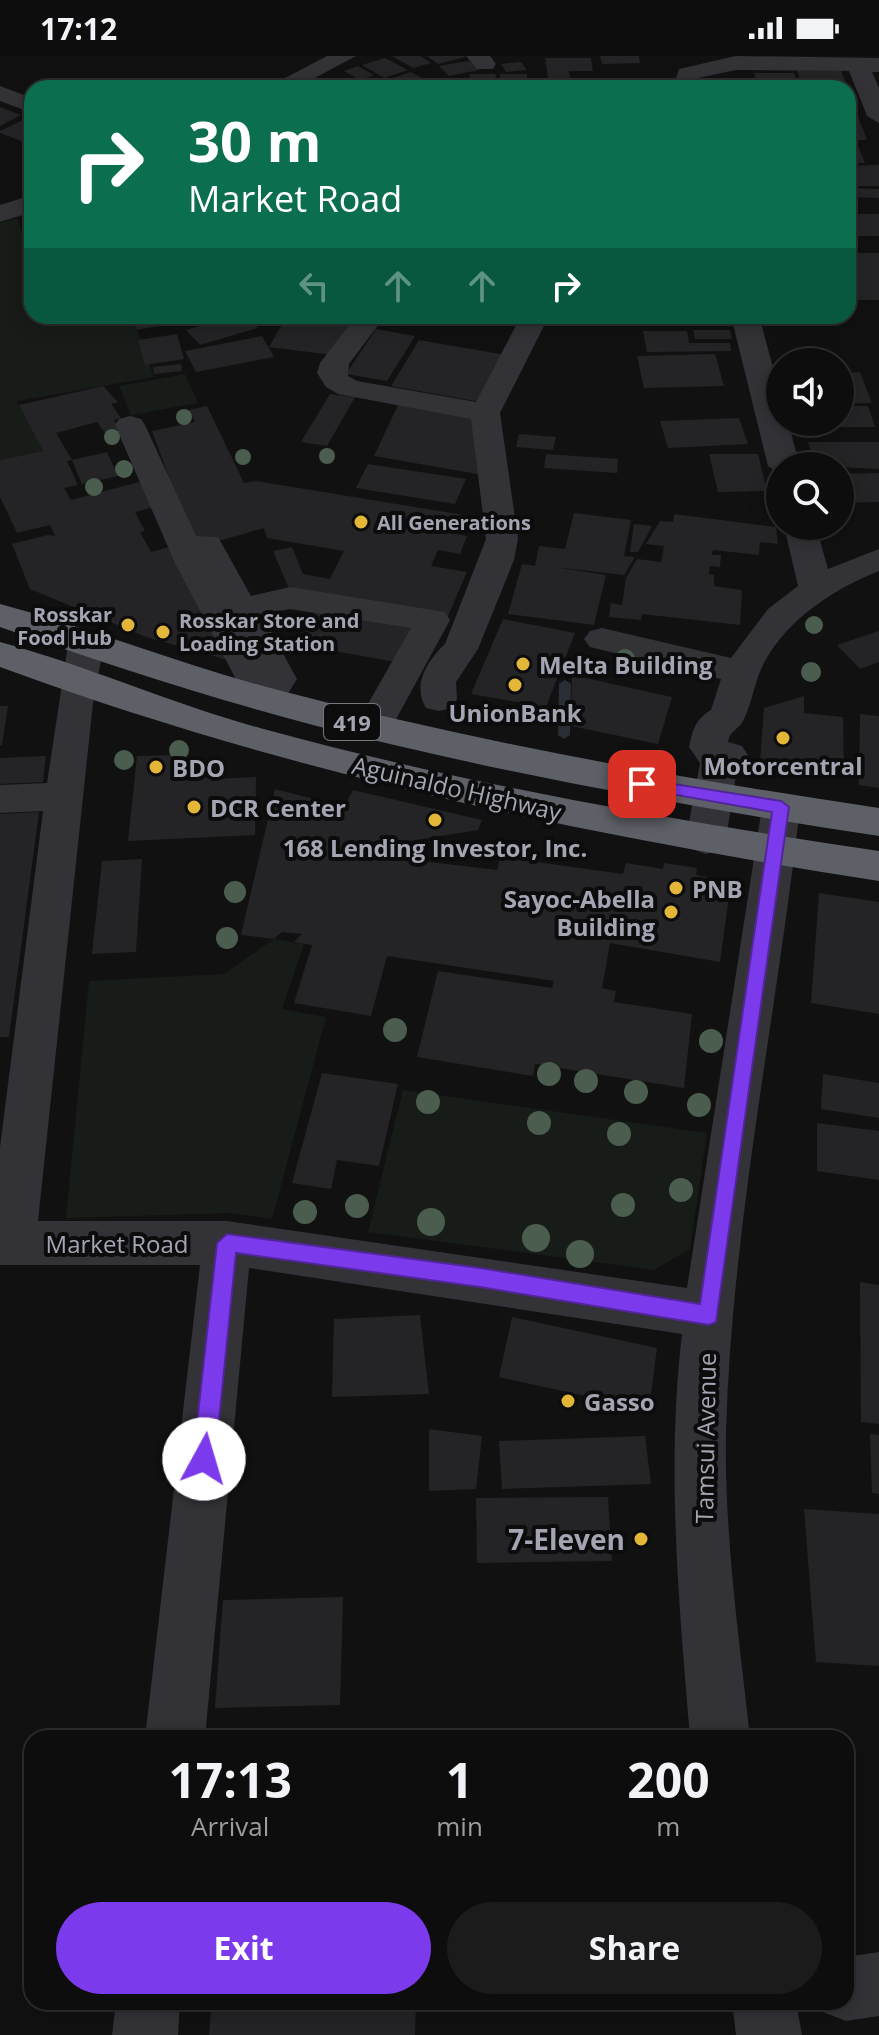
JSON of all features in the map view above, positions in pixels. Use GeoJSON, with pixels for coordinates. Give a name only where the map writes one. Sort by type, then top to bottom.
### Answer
{"type":"FeatureCollection","features":[{"type":"Feature","properties":{"kind":"highway","name":"Aguinaldo Highway"},"geometry":{"type":"LineString","coordinates":[[0,615],[82,663],[290,749],[549,810],[776,851],[879,866]]}},
{"type":"Feature","properties":{"kind":"highway","name":"Aguinaldo Highway"},"geometry":{"type":"LineString","coordinates":[[0,654],[82,663],[264,699],[421,739],[716,779],[781,807],[879,822]]}},
{"type":"Feature","properties":{"kind":"street"},"geometry":{"type":"LineString","coordinates":[[295,80],[345,56]]}},
{"type":"Feature","properties":{"kind":"street"},"geometry":{"type":"LineString","coordinates":[[686,80],[687,74],[736,63],[869,65],[879,116]]}},
{"type":"Feature","properties":{"kind":"street"},"geometry":{"type":"LineString","coordinates":[[0,93],[24,103]]}},
{"type":"Feature","properties":{"kind":"street"},"geometry":{"type":"LineString","coordinates":[[0,214],[24,206]]}},
{"type":"Feature","properties":{"kind":"street"},"geometry":{"type":"LineString","coordinates":[[365,324],[335,363],[332,373],[336,381],[348,388],[485,413]]}},
{"type":"Feature","properties":{"kind":"street"},"geometry":{"type":"LineString","coordinates":[[421,739],[439,699],[453,685],[461,665],[460,649],[497,560],[502,539],[485,413],[531,324]]}},
{"type":"Feature","properties":{"kind":"street"},"geometry":{"type":"LineString","coordinates":[[747,324],[780,452]]}},
{"type":"Feature","properties":{"kind":"street"},"geometry":{"type":"LineString","coordinates":[[130,425],[192,563],[264,699],[279,679],[206,544]]}},
{"type":"Feature","properties":{"kind":"street"},"geometry":{"type":"LineString","coordinates":[[804,540],[816,588]]}},
{"type":"Feature","properties":{"kind":"street"},"geometry":{"type":"LineString","coordinates":[[706,839],[716,779],[734,751],[737,731],[727,717],[740,672],[760,637],[780,616],[816,588],[879,559]]}},
{"type":"Feature","properties":{"kind":"street"},"geometry":{"type":"LineString","coordinates":[[241,609],[290,598],[433,620],[374,727]]}},
{"type":"Feature","properties":{"kind":"street"},"geometry":{"type":"LineString","coordinates":[[602,639],[740,672]]}},
{"type":"Feature","properties":{"kind":"street"},"geometry":{"type":"LineString","coordinates":[[6,1242],[17,1055],[64,796],[82,663]]}},
{"type":"Feature","properties":{"kind":"street"},"geometry":{"type":"LineString","coordinates":[[0,799],[64,796]]}},
{"type":"Feature","properties":{"kind":"street","name":"Tamsui Avenue"},"geometry":{"type":"LineString","coordinates":[[719,1730],[703,1551],[700,1432],[709,1315],[781,807]]}},
{"type":"Feature","properties":{"kind":"street","name":"Market Road"},"geometry":{"type":"LineString","coordinates":[[6,1242],[227,1243],[480,1278],[709,1315]]}},
{"type":"Feature","properties":{"kind":"street"},"geometry":{"type":"LineString","coordinates":[[176,1730],[227,1243]]}},
{"type":"Feature","properties":{"kind":"street"},"geometry":{"type":"LineString","coordinates":[[854,1988],[879,1984]]}},
{"type":"Feature","properties":{"kind":"street"},"geometry":{"type":"LineString","coordinates":[[145,2035],[147,2010]]}},
{"type":"Feature","properties":{"kind":"street"},"geometry":{"type":"LineString","coordinates":[[765,2010],[769,2035]]}},
{"type":"Feature","properties":{"kind":"shaded area"},"geometry":{"type":"Polygon","coordinates":[[[18,218],[24,241],[24,324],[135,324],[154,377],[17,401],[43,451],[0,460],[0,223],[18,218]]]}},
{"type":"Feature","properties":{"kind":"shaded area"},"geometry":{"type":"Polygon","coordinates":[[[185,374],[198,403],[131,415],[119,386],[185,374]]]}},
{"type":"Feature","properties":{"kind":"shaded area"},"geometry":{"type":"Polygon","coordinates":[[[274,939],[304,944],[282,1009],[326,1017],[272,1219],[231,1213],[66,1218],[89,981],[224,974],[274,939]]]}},
{"type":"Feature","properties":{"kind":"shaded area"},"geometry":{"type":"Polygon","coordinates":[[[403,1090],[707,1133],[690,1249],[654,1270],[368,1232],[403,1090]]]}},
{"type":"Feature","properties":{"kind":"building"},"geometry":{"type":"Polygon","coordinates":[[[392,56],[420,56],[431,63],[413,68],[392,56]]]}},
{"type":"Feature","properties":{"kind":"building"},"geometry":{"type":"Polygon","coordinates":[[[427,56],[465,56],[465,57],[438,64],[427,56]]]}},
{"type":"Feature","properties":{"kind":"building"},"geometry":{"type":"Polygon","coordinates":[[[600,56],[639,56],[640,63],[602,64],[600,56]]]}},
{"type":"Feature","properties":{"kind":"building"},"geometry":{"type":"Polygon","coordinates":[[[385,58],[408,70],[384,78],[362,65],[385,58]]]}},
{"type":"Feature","properties":{"kind":"building"},"geometry":{"type":"Polygon","coordinates":[[[545,58],[591,58],[593,71],[569,71],[570,78],[548,78],[545,58]]]}},
{"type":"Feature","properties":{"kind":"building"},"geometry":{"type":"Polygon","coordinates":[[[469,61],[479,70],[449,76],[439,66],[469,61]]]}},
{"type":"Feature","properties":{"kind":"building"},"geometry":{"type":"Polygon","coordinates":[[[521,62],[527,70],[506,72],[501,64],[521,62]]]}},
{"type":"Feature","properties":{"kind":"building"},"geometry":{"type":"Polygon","coordinates":[[[358,66],[374,75],[360,80],[344,71],[358,66]]]}},
{"type":"Feature","properties":{"kind":"building"},"geometry":{"type":"Polygon","coordinates":[[[797,70],[841,71],[845,80],[800,80],[797,70]]]}},
{"type":"Feature","properties":{"kind":"building"},"geometry":{"type":"Polygon","coordinates":[[[411,72],[425,80],[392,80],[411,72]]]}},
{"type":"Feature","properties":{"kind":"building"},"geometry":{"type":"Polygon","coordinates":[[[754,73],[794,73],[796,80],[756,80],[754,73]]]}},
{"type":"Feature","properties":{"kind":"building"},"geometry":{"type":"Polygon","coordinates":[[[470,74],[496,74],[495,80],[469,80],[470,74]]]}},
{"type":"Feature","properties":{"kind":"building"},"geometry":{"type":"Polygon","coordinates":[[[500,74],[527,74],[527,80],[500,80],[500,74]]]}},
{"type":"Feature","properties":{"kind":"building"},"geometry":{"type":"Polygon","coordinates":[[[607,78],[644,80],[607,80],[607,78]]]}},
{"type":"Feature","properties":{"kind":"building"},"geometry":{"type":"Polygon","coordinates":[[[0,107],[21,115],[0,126],[0,107]]]}},
{"type":"Feature","properties":{"kind":"building"},"geometry":{"type":"Polygon","coordinates":[[[856,111],[867,140],[856,140],[856,111]]]}},
{"type":"Feature","properties":{"kind":"building"},"geometry":{"type":"Polygon","coordinates":[[[24,120],[24,142],[0,131],[24,120]]]}},
{"type":"Feature","properties":{"kind":"building"},"geometry":{"type":"Polygon","coordinates":[[[856,143],[857,143],[865,163],[856,163],[856,143]]]}},
{"type":"Feature","properties":{"kind":"building"},"geometry":{"type":"Polygon","coordinates":[[[879,165],[879,186],[856,186],[856,166],[879,165]]]}},
{"type":"Feature","properties":{"kind":"building"},"geometry":{"type":"Polygon","coordinates":[[[856,188],[879,189],[879,198],[856,197],[856,188]]]}},
{"type":"Feature","properties":{"kind":"building"},"geometry":{"type":"Polygon","coordinates":[[[856,214],[879,214],[879,236],[856,236],[856,214]]]}},
{"type":"Feature","properties":{"kind":"building"},"geometry":{"type":"Polygon","coordinates":[[[856,253],[879,253],[879,300],[856,300],[856,253]]]}},
{"type":"Feature","properties":{"kind":"building"},"geometry":{"type":"Polygon","coordinates":[[[135,324],[164,325],[137,330],[135,324]]]}},
{"type":"Feature","properties":{"kind":"building"},"geometry":{"type":"Polygon","coordinates":[[[206,324],[254,324],[258,328],[200,345],[186,330],[206,324]]]}},
{"type":"Feature","properties":{"kind":"building"},"geometry":{"type":"Polygon","coordinates":[[[282,324],[349,324],[333,355],[269,347],[282,324]]]}},
{"type":"Feature","properties":{"kind":"building"},"geometry":{"type":"Polygon","coordinates":[[[663,324],[726,326],[663,326],[663,324]]]}},
{"type":"Feature","properties":{"kind":"building"},"geometry":{"type":"Polygon","coordinates":[[[376,329],[415,336],[387,381],[346,374],[376,329]]]}},
{"type":"Feature","properties":{"kind":"building"},"geometry":{"type":"Polygon","coordinates":[[[693,330],[730,330],[732,339],[695,339],[693,330]]]}},
{"type":"Feature","properties":{"kind":"building"},"geometry":{"type":"Polygon","coordinates":[[[643,331],[687,331],[689,343],[730,343],[731,351],[647,352],[643,331]]]}},
{"type":"Feature","properties":{"kind":"building"},"geometry":{"type":"Polygon","coordinates":[[[177,334],[184,359],[145,365],[138,340],[177,334]]]}},
{"type":"Feature","properties":{"kind":"building"},"geometry":{"type":"Polygon","coordinates":[[[262,336],[274,357],[196,372],[185,351],[262,336]]]}},
{"type":"Feature","properties":{"kind":"building"},"geometry":{"type":"Polygon","coordinates":[[[419,340],[511,356],[486,403],[391,386],[419,340]]]}},
{"type":"Feature","properties":{"kind":"building"},"geometry":{"type":"Polygon","coordinates":[[[715,354],[724,386],[644,388],[637,356],[715,354]]]}},
{"type":"Feature","properties":{"kind":"building"},"geometry":{"type":"Polygon","coordinates":[[[181,364],[182,371],[154,374],[153,367],[181,364]]]}},
{"type":"Feature","properties":{"kind":"building"},"geometry":{"type":"Polygon","coordinates":[[[854,372],[860,372],[872,403],[854,404],[854,372]]]}},
{"type":"Feature","properties":{"kind":"building"},"geometry":{"type":"Polygon","coordinates":[[[103,386],[118,402],[111,404],[121,418],[114,420],[120,429],[105,433],[97,422],[56,433],[72,460],[67,461],[78,485],[64,488],[71,500],[143,481],[157,506],[135,512],[145,531],[140,532],[151,552],[172,546],[231,661],[146,637],[30,589],[12,544],[55,536],[50,525],[17,533],[0,497],[0,460],[43,451],[19,405],[103,386]]]}},
{"type":"Feature","properties":{"kind":"building"},"geometry":{"type":"Polygon","coordinates":[[[330,394],[355,397],[327,446],[301,442],[330,394]]]}},
{"type":"Feature","properties":{"kind":"building"},"geometry":{"type":"Polygon","coordinates":[[[400,401],[476,415],[483,475],[374,456],[400,401]]]}},
{"type":"Feature","properties":{"kind":"building"},"geometry":{"type":"Polygon","coordinates":[[[207,406],[244,483],[256,481],[464,515],[457,534],[467,536],[460,554],[438,550],[431,566],[467,572],[448,616],[290,591],[273,551],[292,547],[303,574],[330,579],[344,551],[267,538],[264,528],[195,548],[152,431],[195,422],[189,410],[207,406]]]}},
{"type":"Feature","properties":{"kind":"building"},"geometry":{"type":"Polygon","coordinates":[[[854,406],[868,406],[875,427],[854,427],[854,406]]]}},
{"type":"Feature","properties":{"kind":"building"},"geometry":{"type":"Polygon","coordinates":[[[739,418],[748,444],[668,448],[660,421],[739,418]]]}},
{"type":"Feature","properties":{"kind":"building"},"geometry":{"type":"Polygon","coordinates":[[[519,434],[556,437],[553,450],[516,447],[519,434]]]}},
{"type":"Feature","properties":{"kind":"building"},"geometry":{"type":"Polygon","coordinates":[[[808,442],[879,442],[879,469],[854,468],[854,452],[811,452],[808,442]]]}},
{"type":"Feature","properties":{"kind":"building"},"geometry":{"type":"Polygon","coordinates":[[[107,452],[118,476],[82,484],[72,460],[107,452]]]}},
{"type":"Feature","properties":{"kind":"building"},"geometry":{"type":"Polygon","coordinates":[[[546,454],[618,459],[617,473],[544,468],[546,454]]]}},
{"type":"Feature","properties":{"kind":"building"},"geometry":{"type":"Polygon","coordinates":[[[709,454],[758,454],[766,491],[718,492],[709,454]]]}},
{"type":"Feature","properties":{"kind":"building"},"geometry":{"type":"Polygon","coordinates":[[[368,464],[466,479],[455,504],[356,488],[368,464]]]}},
{"type":"Feature","properties":{"kind":"building"},"geometry":{"type":"Polygon","coordinates":[[[879,473],[879,502],[854,503],[854,474],[879,473]]]}},
{"type":"Feature","properties":{"kind":"building"},"geometry":{"type":"Polygon","coordinates":[[[574,513],[631,520],[624,556],[635,557],[624,575],[554,567],[606,575],[594,625],[508,614],[522,564],[535,566],[539,546],[565,549],[574,513]]]}},
{"type":"Feature","properties":{"kind":"building"},"geometry":{"type":"Polygon","coordinates":[[[674,514],[766,526],[766,540],[778,540],[778,544],[760,542],[759,555],[713,550],[712,555],[721,555],[720,567],[710,566],[709,574],[714,575],[714,586],[742,590],[740,625],[642,614],[641,620],[609,617],[611,603],[622,605],[626,578],[637,559],[661,562],[664,546],[646,544],[660,521],[673,522],[674,514]]]}},
{"type":"Feature","properties":{"kind":"building"},"geometry":{"type":"Polygon","coordinates":[[[634,524],[652,526],[638,552],[630,552],[634,524]]]}},
{"type":"Feature","properties":{"kind":"building"},"geometry":{"type":"Polygon","coordinates":[[[328,612],[415,626],[396,662],[311,647],[300,615],[328,612]]]}},
{"type":"Feature","properties":{"kind":"building","name":"Melta Building"},"geometry":{"type":"Polygon","coordinates":[[[503,619],[575,633],[546,707],[471,694],[503,619]]]}},
{"type":"Feature","properties":{"kind":"building"},"geometry":{"type":"Polygon","coordinates":[[[879,631],[879,662],[860,669],[837,645],[879,631]]]}},
{"type":"Feature","properties":{"kind":"building"},"geometry":{"type":"Polygon","coordinates":[[[572,675],[672,697],[658,744],[571,726],[572,675]]]}},
{"type":"Feature","properties":{"kind":"building"},"geometry":{"type":"Polygon","coordinates":[[[804,696],[804,713],[843,717],[844,773],[760,763],[764,708],[804,696]]]}},
{"type":"Feature","properties":{"kind":"building"},"geometry":{"type":"Polygon","coordinates":[[[0,706],[8,706],[2,745],[0,745],[0,706]]]}},
{"type":"Feature","properties":{"kind":"building"},"geometry":{"type":"Polygon","coordinates":[[[860,714],[879,716],[879,788],[859,785],[860,714]]]}},
{"type":"Feature","properties":{"kind":"building","name":"DCR Center"},"geometry":{"type":"Polygon","coordinates":[[[179,755],[178,765],[217,764],[216,779],[256,777],[255,835],[128,841],[137,756],[179,755]]]}},
{"type":"Feature","properties":{"kind":"building"},"geometry":{"type":"Polygon","coordinates":[[[46,756],[43,782],[0,784],[0,758],[46,756]]]}},
{"type":"Feature","properties":{"kind":"building"},"geometry":{"type":"Polygon","coordinates":[[[275,789],[344,807],[353,790],[482,820],[478,830],[367,848],[361,854],[497,870],[500,857],[623,874],[626,863],[663,869],[664,863],[697,868],[696,875],[731,881],[720,962],[610,943],[602,988],[616,991],[614,1002],[692,1014],[684,1088],[535,1064],[533,1076],[417,1057],[438,971],[552,988],[554,981],[387,956],[371,1016],[294,1003],[312,945],[294,942],[302,934],[282,932],[274,939],[241,935],[275,789]]]}},
{"type":"Feature","properties":{"kind":"building"},"geometry":{"type":"Polygon","coordinates":[[[39,812],[9,1037],[0,1037],[0,814],[39,812]]]}},
{"type":"Feature","properties":{"kind":"building"},"geometry":{"type":"Polygon","coordinates":[[[142,859],[136,952],[92,954],[102,861],[142,859]]]}},
{"type":"Feature","properties":{"kind":"building"},"geometry":{"type":"Polygon","coordinates":[[[819,893],[879,902],[879,1014],[811,1003],[819,893]]]}},
{"type":"Feature","properties":{"kind":"building"},"geometry":{"type":"Polygon","coordinates":[[[322,1073],[398,1084],[379,1166],[337,1160],[331,1189],[292,1183],[322,1073]]]}},
{"type":"Feature","properties":{"kind":"building"},"geometry":{"type":"Polygon","coordinates":[[[823,1074],[879,1083],[879,1118],[821,1109],[823,1074]]]}},
{"type":"Feature","properties":{"kind":"building"},"geometry":{"type":"Polygon","coordinates":[[[817,1123],[879,1131],[879,1180],[817,1171],[817,1123]]]}},
{"type":"Feature","properties":{"kind":"building"},"geometry":{"type":"Polygon","coordinates":[[[860,1282],[879,1285],[879,1424],[861,1422],[860,1282]]]}},
{"type":"Feature","properties":{"kind":"building"},"geometry":{"type":"Polygon","coordinates":[[[420,1315],[429,1394],[332,1397],[334,1319],[420,1315]]]}},
{"type":"Feature","properties":{"kind":"building"},"geometry":{"type":"Polygon","coordinates":[[[512,1317],[657,1348],[649,1410],[499,1377],[512,1317]]]}},
{"type":"Feature","properties":{"kind":"building"},"geometry":{"type":"Polygon","coordinates":[[[429,1429],[482,1436],[476,1489],[429,1491],[429,1429]]]}},
{"type":"Feature","properties":{"kind":"building"},"geometry":{"type":"Polygon","coordinates":[[[870,1434],[879,1435],[879,1494],[872,1493],[870,1434]]]}},
{"type":"Feature","properties":{"kind":"building"},"geometry":{"type":"Polygon","coordinates":[[[645,1436],[651,1484],[502,1489],[499,1441],[645,1436]]]}},
{"type":"Feature","properties":{"kind":"building"},"geometry":{"type":"Polygon","coordinates":[[[608,1497],[612,1561],[477,1563],[476,1498],[608,1497]]]}},
{"type":"Feature","properties":{"kind":"building"},"geometry":{"type":"Polygon","coordinates":[[[804,1509],[879,1514],[879,1666],[816,1662],[804,1509]]]}},
{"type":"Feature","properties":{"kind":"building"},"geometry":{"type":"Polygon","coordinates":[[[343,1597],[340,1705],[215,1708],[223,1600],[343,1597]]]}},
{"type":"Feature","properties":{"kind":"building"},"geometry":{"type":"Polygon","coordinates":[[[211,2010],[416,2010],[415,2035],[209,2035],[211,2010]]]}},
{"type":"Feature","properties":{"kind":"waterway"},"geometry":{"type":"LineString","coordinates":[[564,735],[565,684]]}},
{"type":"Feature","properties":{"kind":"place","name":"All Generations"},"geometry":{"type":"Point","coordinates":[361,522]}},
{"type":"Feature","properties":{"kind":"place","name":"Rosskar Food Hub"},"geometry":{"type":"Point","coordinates":[128,625]}},
{"type":"Feature","properties":{"kind":"place","name":"Rosskar Store and Loading Station"},"geometry":{"type":"Point","coordinates":[163,632]}},
{"type":"Feature","properties":{"kind":"place","name":"Melta Building"},"geometry":{"type":"Point","coordinates":[523,664]}},
{"type":"Feature","properties":{"kind":"place","name":"UnionBank"},"geometry":{"type":"Point","coordinates":[515,685]}},
{"type":"Feature","properties":{"kind":"place","name":"Motorcentral"},"geometry":{"type":"Point","coordinates":[783,738]}},
{"type":"Feature","properties":{"kind":"place","name":"BDO"},"geometry":{"type":"Point","coordinates":[156,767]}},
{"type":"Feature","properties":{"kind":"place","name":"DCR Center"},"geometry":{"type":"Point","coordinates":[194,807]}},
{"type":"Feature","properties":{"kind":"place","name":"168 Lending Investor, Inc."},"geometry":{"type":"Point","coordinates":[435,820]}},
{"type":"Feature","properties":{"kind":"place","name":"PNB"},"geometry":{"type":"Point","coordinates":[676,888]}},
{"type":"Feature","properties":{"kind":"place","name":"Sayoc-Abella Building"},"geometry":{"type":"Point","coordinates":[671,912]}},
{"type":"Feature","properties":{"kind":"place","name":"Gasso"},"geometry":{"type":"Point","coordinates":[568,1401]}},
{"type":"Feature","properties":{"kind":"place","name":"7-Eleven"},"geometry":{"type":"Point","coordinates":[641,1539]}},
{"type":"Feature","properties":{"kind":"route"},"geometry":{"type":"LineString","coordinates":[[204,1459],[227,1243],[480,1278],[709,1315],[781,807],[642,784]]}}]}
